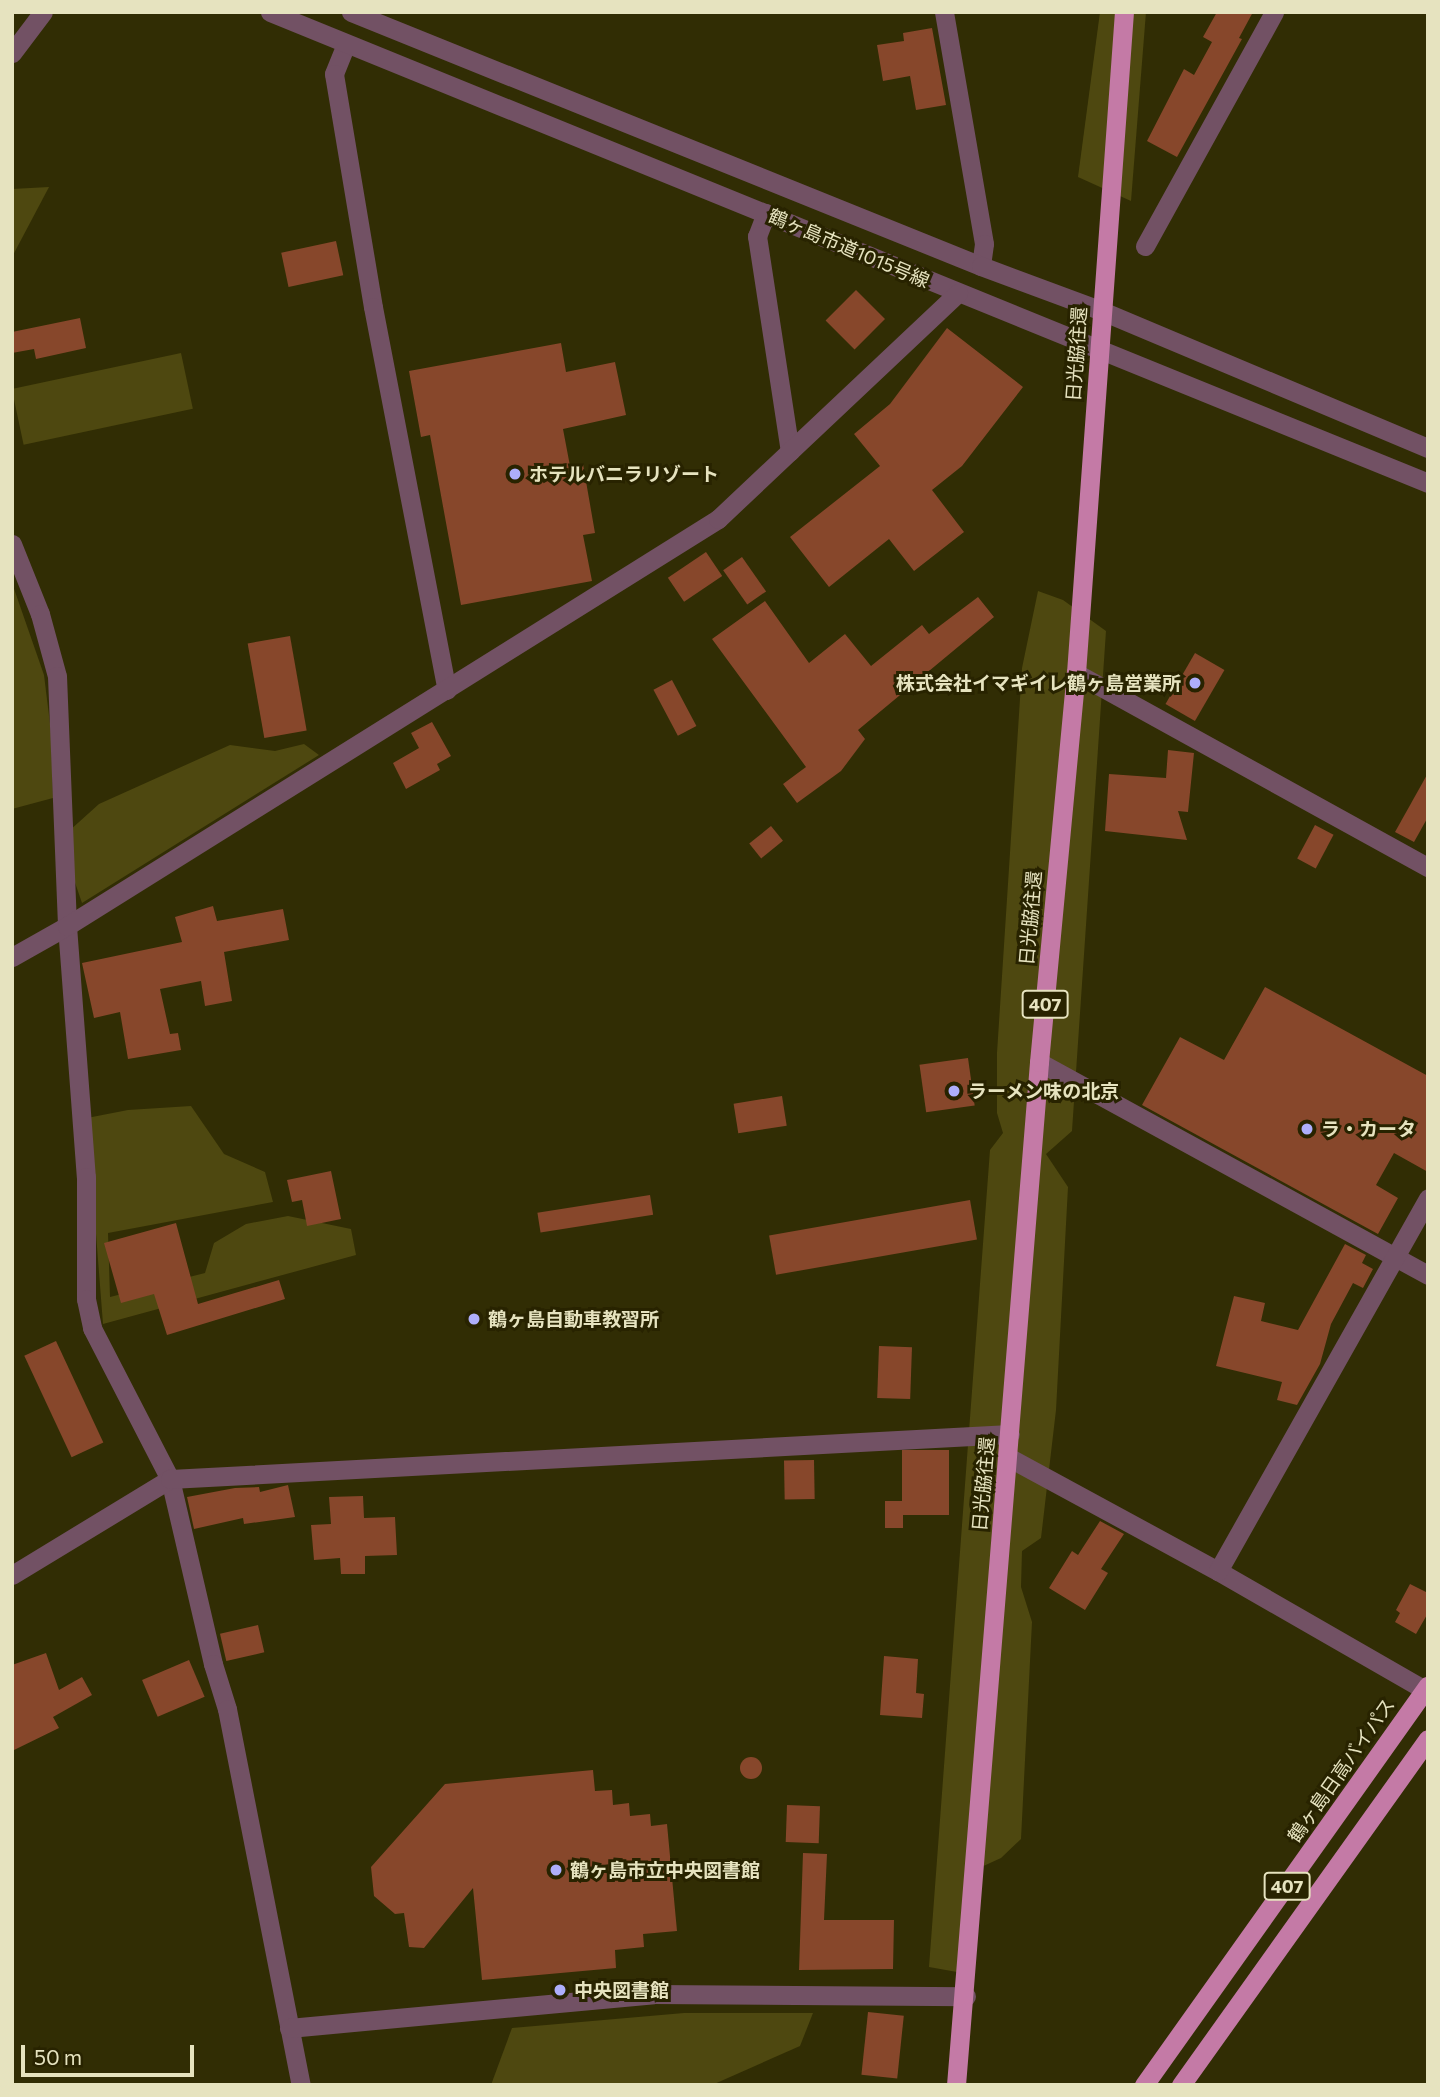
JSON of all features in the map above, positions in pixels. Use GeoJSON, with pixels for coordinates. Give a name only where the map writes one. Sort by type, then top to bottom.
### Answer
{"type":"FeatureCollection","features":[{"type":"Feature","properties":{"kind":"highway","name":"日光脇往還"},"geometry":{"type":"LineString","coordinates":[[966,1996],[1039,1062],[1076,673],[1124,12]]}},
{"type":"Feature","properties":{"kind":"highway","name":"鶴ヶ島日高バイパス"},"geometry":{"type":"LineString","coordinates":[[1144,2085],[1426,1688]]}},
{"type":"Feature","properties":{"kind":"highway","name":"407"},"geometry":{"type":"LineString","coordinates":[[1181,2085],[1428,1739]]}},
{"type":"Feature","properties":{"kind":"highway","name":"407"},"geometry":{"type":"LineString","coordinates":[[956,2085],[966,1996]]}},
{"type":"Feature","properties":{"kind":"street"},"geometry":{"type":"LineString","coordinates":[[12,53],[43,12]]}},
{"type":"Feature","properties":{"kind":"street","name":"鶴ヶ島市道1015号線"},"geometry":{"type":"LineString","coordinates":[[270,12],[1428,483]]}},
{"type":"Feature","properties":{"kind":"street","name":"鶴ヶ島市道1015号線"},"geometry":{"type":"LineString","coordinates":[[351,12],[981,266],[1102,311],[1428,448]]}},
{"type":"Feature","properties":{"kind":"street"},"geometry":{"type":"LineString","coordinates":[[944,12],[984,244],[981,266]]}},
{"type":"Feature","properties":{"kind":"street"},"geometry":{"type":"LineString","coordinates":[[1145,246],[1274,12]]}},
{"type":"Feature","properties":{"kind":"street"},"geometry":{"type":"LineString","coordinates":[[346,44],[334,74],[373,307],[447,690]]}},
{"type":"Feature","properties":{"kind":"street"},"geometry":{"type":"LineString","coordinates":[[766,213],[757,236],[790,451]]}},
{"type":"Feature","properties":{"kind":"street"},"geometry":{"type":"LineString","coordinates":[[12,957],[67,926],[718,519],[958,293]]}},
{"type":"Feature","properties":{"kind":"street"},"geometry":{"type":"LineString","coordinates":[[12,544],[40,614],[57,676],[67,926],[86,1177],[86,1299],[93,1328],[170,1479],[213,1664],[227,1709],[301,2085]]}},
{"type":"Feature","properties":{"kind":"street"},"geometry":{"type":"LineString","coordinates":[[1076,673],[1428,867]]}},
{"type":"Feature","properties":{"kind":"street"},"geometry":{"type":"LineString","coordinates":[[1039,1062],[1428,1275]]}},
{"type":"Feature","properties":{"kind":"street"},"geometry":{"type":"LineString","coordinates":[[1218,1571],[1428,1198]]}},
{"type":"Feature","properties":{"kind":"street"},"geometry":{"type":"LineString","coordinates":[[12,1575],[170,1479],[1010,1434]]}},
{"type":"Feature","properties":{"kind":"street"},"geometry":{"type":"LineString","coordinates":[[1008,1457],[1426,1688]]}},
{"type":"Feature","properties":{"kind":"street"},"geometry":{"type":"LineString","coordinates":[[289,2028],[653,1994],[966,1996]]}},
{"type":"Feature","properties":{"kind":"shaded area"},"geometry":{"type":"Polygon","coordinates":[[[1100,12],[1146,12],[1131,201],[1078,177],[1100,12]]]}},
{"type":"Feature","properties":{"kind":"shaded area"},"geometry":{"type":"Polygon","coordinates":[[[49,187],[12,257],[12,189],[49,187]]]}},
{"type":"Feature","properties":{"kind":"shaded area"},"geometry":{"type":"Polygon","coordinates":[[[181,353],[193,409],[24,445],[12,389],[181,353]]]}},
{"type":"Feature","properties":{"kind":"shaded area"},"geometry":{"type":"Polygon","coordinates":[[[12,583],[44,675],[51,732],[53,798],[12,809],[12,583]]]}},
{"type":"Feature","properties":{"kind":"shaded area"},"geometry":{"type":"Polygon","coordinates":[[[1038,591],[1063,600],[1106,631],[1072,1131],[1046,1154],[1068,1187],[1056,1410],[1041,1538],[1022,1551],[1021,1587],[1032,1622],[1021,1839],[1001,1858],[966,1874],[957,1972],[929,1967],[990,1150],[1003,1133],[997,1113],[997,1053],[1022,668],[1038,591]]]}},
{"type":"Feature","properties":{"kind":"shaded area"},"geometry":{"type":"Polygon","coordinates":[[[304,744],[319,755],[82,903],[69,865],[69,831],[99,804],[230,745],[275,751],[304,744]]]}},
{"type":"Feature","properties":{"kind":"shaded area"},"geometry":{"type":"Polygon","coordinates":[[[191,1106],[224,1154],[265,1172],[273,1202],[108,1233],[110,1297],[205,1273],[214,1243],[246,1224],[288,1216],[351,1229],[356,1255],[103,1324],[87,1118],[128,1110],[191,1106]]]}},
{"type":"Feature","properties":{"kind":"shaded area"},"geometry":{"type":"Polygon","coordinates":[[[684,2013],[813,2013],[800,2046],[712,2085],[491,2085],[512,2028],[684,2013]]]}},
{"type":"Feature","properties":{"kind":"building"},"geometry":{"type":"Polygon","coordinates":[[[1217,12],[1253,12],[1239,38],[1242,39],[1177,157],[1147,141],[1184,69],[1194,75],[1212,42],[1203,37],[1217,12]]]}},
{"type":"Feature","properties":{"kind":"building"},"geometry":{"type":"Polygon","coordinates":[[[932,28],[946,105],[916,110],[910,76],[883,81],[877,45],[904,41],[903,33],[932,28]]]}},
{"type":"Feature","properties":{"kind":"building"},"geometry":{"type":"Polygon","coordinates":[[[336,241],[343,275],[289,287],[281,253],[336,241]]]}},
{"type":"Feature","properties":{"kind":"building"},"geometry":{"type":"Polygon","coordinates":[[[856,290],[885,319],[855,349],[826,320],[856,290]]]}},
{"type":"Feature","properties":{"kind":"building"},"geometry":{"type":"Polygon","coordinates":[[[80,318],[86,348],[36,359],[34,349],[12,353],[12,332],[80,318]]]}},
{"type":"Feature","properties":{"kind":"building"},"geometry":{"type":"Polygon","coordinates":[[[947,328],[1023,387],[962,466],[932,490],[964,532],[914,571],[889,539],[829,587],[790,537],[880,466],[854,434],[890,404],[947,328]]]}},
{"type":"Feature","properties":{"kind":"building"},"geometry":{"type":"Polygon","coordinates":[[[561,343],[566,372],[615,362],[626,415],[563,429],[570,466],[583,464],[595,533],[583,535],[592,581],[461,605],[430,435],[421,437],[409,371],[561,343]]]}},
{"type":"Feature","properties":{"kind":"building"},"geometry":{"type":"Polygon","coordinates":[[[706,552],[722,576],[684,602],[668,578],[706,552]]]}},
{"type":"Feature","properties":{"kind":"building"},"geometry":{"type":"Polygon","coordinates":[[[742,557],[766,591],[747,605],[723,570],[742,557]]]}},
{"type":"Feature","properties":{"kind":"building"},"geometry":{"type":"Polygon","coordinates":[[[978,597],[994,617],[858,730],[865,739],[841,771],[797,803],[783,784],[806,767],[712,639],[765,601],[809,663],[845,634],[871,666],[922,625],[929,634],[978,597]]]}},
{"type":"Feature","properties":{"kind":"building"},"geometry":{"type":"Polygon","coordinates":[[[290,636],[307,731],[264,738],[248,643],[290,636]]]}},
{"type":"Feature","properties":{"kind":"building"},"geometry":{"type":"Polygon","coordinates":[[[1195,653],[1224,670],[1195,721],[1166,704],[1195,653]]]}},
{"type":"Feature","properties":{"kind":"building"},"geometry":{"type":"Polygon","coordinates":[[[672,680],[696,726],[678,736],[653,690],[672,680]]]}},
{"type":"Feature","properties":{"kind":"building"},"geometry":{"type":"Polygon","coordinates":[[[432,722],[451,756],[437,764],[440,770],[406,789],[393,763],[419,748],[411,733],[432,722]]]}},
{"type":"Feature","properties":{"kind":"building"},"geometry":{"type":"Polygon","coordinates":[[[1168,750],[1194,753],[1188,812],[1178,811],[1187,840],[1105,831],[1109,774],[1166,778],[1168,750]]]}},
{"type":"Feature","properties":{"kind":"building"},"geometry":{"type":"Polygon","coordinates":[[[1428,773],[1428,817],[1414,842],[1395,832],[1428,773]]]}},
{"type":"Feature","properties":{"kind":"building"},"geometry":{"type":"Polygon","coordinates":[[[1315,825],[1334,835],[1316,868],[1297,859],[1315,825]]]}},
{"type":"Feature","properties":{"kind":"building"},"geometry":{"type":"Polygon","coordinates":[[[771,826],[783,841],[761,858],[749,844],[771,826]]]}},
{"type":"Feature","properties":{"kind":"building"},"geometry":{"type":"Polygon","coordinates":[[[213,906],[217,921],[283,909],[289,940],[224,952],[232,1001],[205,1006],[201,981],[160,989],[170,1034],[178,1033],[181,1050],[128,1059],[120,1012],[94,1018],[82,963],[182,942],[175,917],[213,906]]]}},
{"type":"Feature","properties":{"kind":"building","name":"ラ・カータ"},"geometry":{"type":"Polygon","coordinates":[[[1265,987],[1428,1076],[1428,1172],[1394,1153],[1376,1185],[1398,1198],[1378,1234],[1142,1105],[1180,1037],[1224,1060],[1265,987]]]}},
{"type":"Feature","properties":{"kind":"building"},"geometry":{"type":"Polygon","coordinates":[[[968,1058],[975,1106],[926,1112],[919,1065],[968,1058]]]}},
{"type":"Feature","properties":{"kind":"building"},"geometry":{"type":"Polygon","coordinates":[[[782,1096],[787,1126],[738,1133],[734,1104],[782,1096]]]}},
{"type":"Feature","properties":{"kind":"building"},"geometry":{"type":"Polygon","coordinates":[[[331,1171],[341,1219],[307,1226],[302,1200],[292,1202],[287,1180],[331,1171]]]}},
{"type":"Feature","properties":{"kind":"building"},"geometry":{"type":"Polygon","coordinates":[[[650,1195],[653,1215],[541,1233],[537,1213],[650,1195]]]}},
{"type":"Feature","properties":{"kind":"building"},"geometry":{"type":"Polygon","coordinates":[[[970,1200],[977,1239],[776,1275],[769,1235],[970,1200]]]}},
{"type":"Feature","properties":{"kind":"building"},"geometry":{"type":"Polygon","coordinates":[[[176,1223],[198,1304],[279,1280],[285,1299],[167,1335],[154,1294],[121,1303],[104,1243],[176,1223]]]}},
{"type":"Feature","properties":{"kind":"building"},"geometry":{"type":"Polygon","coordinates":[[[1345,1244],[1366,1255],[1362,1263],[1373,1269],[1363,1288],[1353,1283],[1331,1324],[1320,1364],[1297,1405],[1277,1400],[1282,1382],[1216,1366],[1234,1296],[1265,1303],[1261,1321],[1298,1330],[1345,1244]]]}},
{"type":"Feature","properties":{"kind":"building"},"geometry":{"type":"Polygon","coordinates":[[[56,1341],[103,1443],[72,1457],[24,1356],[56,1341]]]}},
{"type":"Feature","properties":{"kind":"building"},"geometry":{"type":"Polygon","coordinates":[[[879,1346],[912,1347],[910,1399],[877,1398],[879,1346]]]}},
{"type":"Feature","properties":{"kind":"building"},"geometry":{"type":"Polygon","coordinates":[[[902,1450],[949,1450],[949,1515],[902,1515],[902,1450]]]}},
{"type":"Feature","properties":{"kind":"building"},"geometry":{"type":"Polygon","coordinates":[[[814,1460],[815,1499],[785,1500],[784,1461],[814,1460]]]}},
{"type":"Feature","properties":{"kind":"building"},"geometry":{"type":"Polygon","coordinates":[[[288,1485],[295,1517],[244,1524],[243,1518],[194,1529],[187,1497],[235,1488],[259,1487],[260,1492],[288,1485]]]}},
{"type":"Feature","properties":{"kind":"building"},"geometry":{"type":"Polygon","coordinates":[[[363,1496],[364,1518],[395,1517],[397,1555],[365,1556],[365,1574],[341,1574],[340,1558],[314,1560],[311,1525],[331,1524],[329,1497],[363,1496]]]}},
{"type":"Feature","properties":{"kind":"building"},"geometry":{"type":"Polygon","coordinates":[[[885,1501],[903,1501],[903,1528],[885,1528],[885,1501]]]}},
{"type":"Feature","properties":{"kind":"building"},"geometry":{"type":"Polygon","coordinates":[[[1100,1521],[1124,1534],[1101,1569],[1108,1573],[1085,1610],[1049,1588],[1072,1551],[1078,1555],[1100,1521]]]}},
{"type":"Feature","properties":{"kind":"building"},"geometry":{"type":"Polygon","coordinates":[[[1410,1584],[1428,1593],[1428,1613],[1416,1634],[1395,1622],[1400,1613],[1396,1610],[1410,1584]]]}},
{"type":"Feature","properties":{"kind":"building"},"geometry":{"type":"Polygon","coordinates":[[[258,1625],[264,1652],[226,1661],[220,1634],[258,1625]]]}},
{"type":"Feature","properties":{"kind":"building"},"geometry":{"type":"Polygon","coordinates":[[[46,1653],[59,1690],[82,1677],[92,1695],[53,1717],[59,1728],[12,1751],[12,1665],[46,1653]]]}},
{"type":"Feature","properties":{"kind":"building"},"geometry":{"type":"Polygon","coordinates":[[[884,1656],[918,1659],[916,1693],[924,1694],[922,1718],[880,1715],[884,1656]]]}},
{"type":"Feature","properties":{"kind":"building"},"geometry":{"type":"Polygon","coordinates":[[[189,1660],[205,1697],[158,1717],[142,1680],[189,1660]]]}},
{"type":"Feature","properties":{"kind":"building"},"geometry":{"type":"Polygon","coordinates":[[[751,1757],[759,1760],[762,1768],[759,1776],[751,1779],[743,1776],[740,1768],[743,1760],[751,1757]]]}},
{"type":"Feature","properties":{"kind":"building"},"geometry":{"type":"Polygon","coordinates":[[[593,1770],[595,1791],[612,1790],[613,1805],[629,1803],[630,1816],[650,1814],[651,1826],[667,1824],[677,1931],[643,1934],[644,1947],[615,1950],[616,1968],[482,1980],[473,1888],[424,1948],[409,1947],[404,1913],[395,1914],[374,1896],[371,1867],[445,1784],[593,1770]]]}},
{"type":"Feature","properties":{"kind":"building"},"geometry":{"type":"Polygon","coordinates":[[[787,1805],[820,1806],[819,1843],[786,1842],[787,1805]]]}},
{"type":"Feature","properties":{"kind":"building"},"geometry":{"type":"Polygon","coordinates":[[[803,1853],[827,1854],[824,1920],[894,1920],[893,1969],[799,1970],[803,1853]]]}},
{"type":"Feature","properties":{"kind":"building"},"geometry":{"type":"Polygon","coordinates":[[[868,2012],[904,2016],[897,2078],[861,2075],[868,2012]]]}},
{"type":"Feature","properties":{"kind":"place","name":"ホテルバニラリゾート"},"geometry":{"type":"Point","coordinates":[515,474]}},
{"type":"Feature","properties":{"kind":"place","name":"株式会社イマギイレ鶴ヶ島営業所"},"geometry":{"type":"Point","coordinates":[1195,683]}},
{"type":"Feature","properties":{"kind":"place","name":"ラーメン味の北京"},"geometry":{"type":"Point","coordinates":[954,1091]}},
{"type":"Feature","properties":{"kind":"place","name":"ラ・カータ"},"geometry":{"type":"Point","coordinates":[1307,1129]}},
{"type":"Feature","properties":{"kind":"place","name":"鶴ヶ島自動車教習所"},"geometry":{"type":"Point","coordinates":[474,1319]}},
{"type":"Feature","properties":{"kind":"place","name":"鶴ヶ島市立中央図書館"},"geometry":{"type":"Point","coordinates":[556,1870]}},
{"type":"Feature","properties":{"kind":"place","name":"中央図書館"},"geometry":{"type":"Point","coordinates":[560,1990]}}]}
